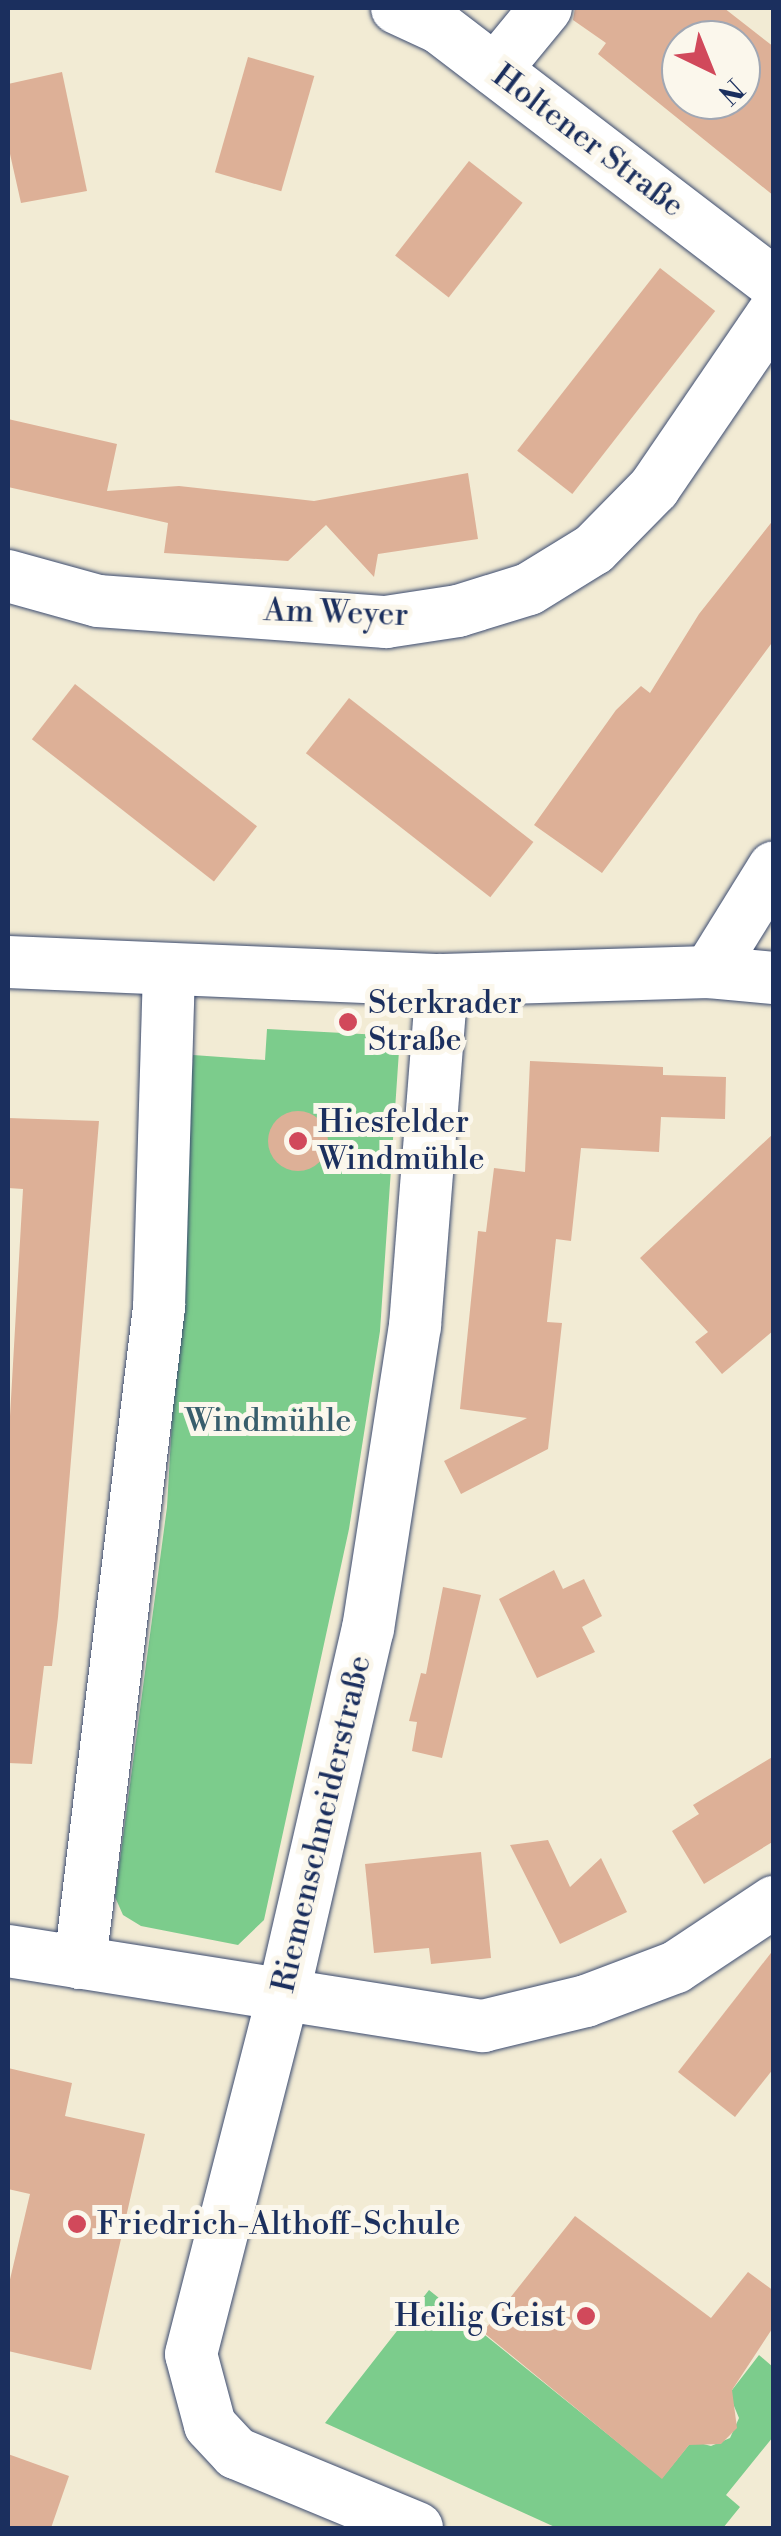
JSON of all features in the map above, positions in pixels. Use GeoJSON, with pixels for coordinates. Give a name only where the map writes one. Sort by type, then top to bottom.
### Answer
{"type":"FeatureCollection","features":[{"type":"Feature","properties":{"kind":"street","name":"Holtener Straße"},"geometry":{"type":"LineString","coordinates":[[397,8],[440,28],[774,283]]}},
{"type":"Feature","properties":{"kind":"street"},"geometry":{"type":"LineString","coordinates":[[495,70],[546,8]]}},
{"type":"Feature","properties":{"kind":"street","name":"Am Weyer"},"geometry":{"type":"LineString","coordinates":[[8,576],[98,601],[386,622],[458,611],[530,589],[594,549],[654,488],[774,312]]}},
{"type":"Feature","properties":{"kind":"street"},"geometry":{"type":"LineString","coordinates":[[708,972],[774,867]]}},
{"type":"Feature","properties":{"kind":"street"},"geometry":{"type":"LineString","coordinates":[[8,962],[442,980],[708,972],[774,978]]}},
{"type":"Feature","properties":{"kind":"street"},"geometry":{"type":"LineString","coordinates":[[80,1963],[159,1307],[170,971]]}},
{"type":"Feature","properties":{"kind":"street","name":"Riemenschneiderstraße"},"geometry":{"type":"LineString","coordinates":[[417,2528],[236,2453],[210,2425],[195,2385],[191,2354],[204,2290],[283,1996],[376,1572],[415,1326],[442,980]]}},
{"type":"Feature","properties":{"kind":"street"},"geometry":{"type":"LineString","coordinates":[[8,1951],[483,2026],[586,2001],[676,1966],[774,1902]]}},
{"type":"Feature","properties":{"kind":"green space","name":"Windmühle"},"geometry":{"type":"Polygon","coordinates":[[[267,1029],[400,1036],[380,1331],[349,1529],[264,1920],[238,1945],[141,1926],[123,1915],[115,1897],[167,1507],[193,1055],[265,1060],[267,1029]]]}},
{"type":"Feature","properties":{"kind":"green space"},"geometry":{"type":"Polygon","coordinates":[[[429,2290],[662,2478],[692,2441],[711,2446],[730,2438],[739,2418],[729,2394],[759,2355],[773,2367],[773,2437],[726,2495],[740,2507],[723,2528],[557,2528],[325,2423],[429,2290]]]}},
{"type":"Feature","properties":{"kind":"building"},"geometry":{"type":"Polygon","coordinates":[[[575,8],[724,8],[739,20],[661,20],[661,105],[598,54],[606,43],[573,20],[575,8]]]}},
{"type":"Feature","properties":{"kind":"building"},"geometry":{"type":"Polygon","coordinates":[[[761,37],[774,47],[774,196],[680,120],[761,120],[761,37]]]}},
{"type":"Feature","properties":{"kind":"building"},"geometry":{"type":"Polygon","coordinates":[[[248,57],[314,76],[281,191],[215,172],[248,57]]]}},
{"type":"Feature","properties":{"kind":"building"},"geometry":{"type":"Polygon","coordinates":[[[62,72],[87,191],[21,203],[8,145],[8,84],[62,72]]]}},
{"type":"Feature","properties":{"kind":"building"},"geometry":{"type":"Polygon","coordinates":[[[469,161],[523,203],[449,297],[395,256],[469,161]]]}},
{"type":"Feature","properties":{"kind":"building"},"geometry":{"type":"Polygon","coordinates":[[[660,268],[715,311],[572,494],[517,451],[660,268]]]}},
{"type":"Feature","properties":{"kind":"building"},"geometry":{"type":"Polygon","coordinates":[[[8,419],[117,444],[107,491],[179,486],[314,501],[468,473],[478,539],[378,554],[374,577],[326,525],[288,561],[164,553],[168,523],[8,487],[8,419]]]}},
{"type":"Feature","properties":{"kind":"building"},"geometry":{"type":"Polygon","coordinates":[[[774,519],[774,640],[602,873],[534,825],[616,710],[641,686],[650,693],[699,614],[774,519]]]}},
{"type":"Feature","properties":{"kind":"building"},"geometry":{"type":"Polygon","coordinates":[[[75,684],[257,826],[214,881],[32,739],[75,684]]]}},
{"type":"Feature","properties":{"kind":"building"},"geometry":{"type":"Polygon","coordinates":[[[349,698],[533,842],[490,897],[306,753],[349,698]]]}},
{"type":"Feature","properties":{"kind":"building"},"geometry":{"type":"Polygon","coordinates":[[[530,1061],[663,1067],[663,1075],[726,1077],[725,1119],[661,1117],[659,1152],[581,1148],[571,1241],[556,1239],[547,1322],[562,1323],[548,1449],[461,1494],[444,1461],[527,1418],[460,1409],[478,1231],[486,1232],[494,1168],[525,1172],[530,1061]]]}},
{"type":"Feature","properties":{"kind":"building","name":"Hiesfelder Windmühle"},"geometry":{"type":"Polygon","coordinates":[[[298,1111],[319,1120],[328,1141],[319,1162],[298,1171],[277,1162],[268,1141],[277,1120],[298,1111]]]}},
{"type":"Feature","properties":{"kind":"building"},"geometry":{"type":"Polygon","coordinates":[[[8,1118],[99,1121],[58,1617],[52,1666],[44,1666],[32,1764],[8,1763],[8,1451],[23,1189],[8,1188],[8,1118]]]}},
{"type":"Feature","properties":{"kind":"building"},"geometry":{"type":"Polygon","coordinates":[[[774,1133],[774,1330],[722,1374],[695,1342],[708,1332],[640,1258],[774,1133]]]}},
{"type":"Feature","properties":{"kind":"building"},"geometry":{"type":"Polygon","coordinates":[[[554,1570],[563,1589],[584,1579],[602,1616],[582,1627],[595,1652],[537,1678],[499,1599],[554,1570]]]}},
{"type":"Feature","properties":{"kind":"building"},"geometry":{"type":"Polygon","coordinates":[[[443,1587],[481,1595],[442,1758],[412,1751],[417,1722],[409,1721],[421,1673],[426,1674],[443,1587]]]}},
{"type":"Feature","properties":{"kind":"building"},"geometry":{"type":"Polygon","coordinates":[[[774,1756],[774,1841],[704,1884],[672,1831],[699,1814],[693,1805],[774,1756]]]}},
{"type":"Feature","properties":{"kind":"building"},"geometry":{"type":"Polygon","coordinates":[[[548,1840],[570,1887],[601,1858],[627,1912],[560,1944],[510,1845],[548,1840]]]}},
{"type":"Feature","properties":{"kind":"building"},"geometry":{"type":"Polygon","coordinates":[[[481,1852],[491,1958],[431,1964],[429,1948],[374,1953],[365,1864],[481,1852]]]}},
{"type":"Feature","properties":{"kind":"building"},"geometry":{"type":"Polygon","coordinates":[[[774,1949],[774,2068],[735,2117],[678,2072],[774,1949]]]}},
{"type":"Feature","properties":{"kind":"building"},"geometry":{"type":"Polygon","coordinates":[[[8,2068],[72,2083],[65,2116],[145,2134],[91,2370],[8,2351],[8,2288],[30,2194],[8,2189],[8,2068]]]}},
{"type":"Feature","properties":{"kind":"building","name":"Heilig Geist"},"geometry":{"type":"Polygon","coordinates":[[[575,2216],[711,2318],[748,2272],[774,2291],[774,2326],[732,2390],[737,2428],[721,2444],[689,2445],[662,2479],[483,2332],[575,2216]]]}},
{"type":"Feature","properties":{"kind":"building"},"geometry":{"type":"Polygon","coordinates":[[[8,2454],[69,2476],[51,2528],[8,2528],[8,2454]]]}},
{"type":"Feature","properties":{"kind":"place","name":"Sterkrader Straße"},"geometry":{"type":"Point","coordinates":[348,1022]}},
{"type":"Feature","properties":{"kind":"place","name":"Hiesfelder Windmühle"},"geometry":{"type":"Point","coordinates":[298,1141]}},
{"type":"Feature","properties":{"kind":"place","name":"Friedrich-Althoff-Schule"},"geometry":{"type":"Point","coordinates":[77,2224]}},
{"type":"Feature","properties":{"kind":"place","name":"Heilig Geist"},"geometry":{"type":"Point","coordinates":[586,2316]}}]}
